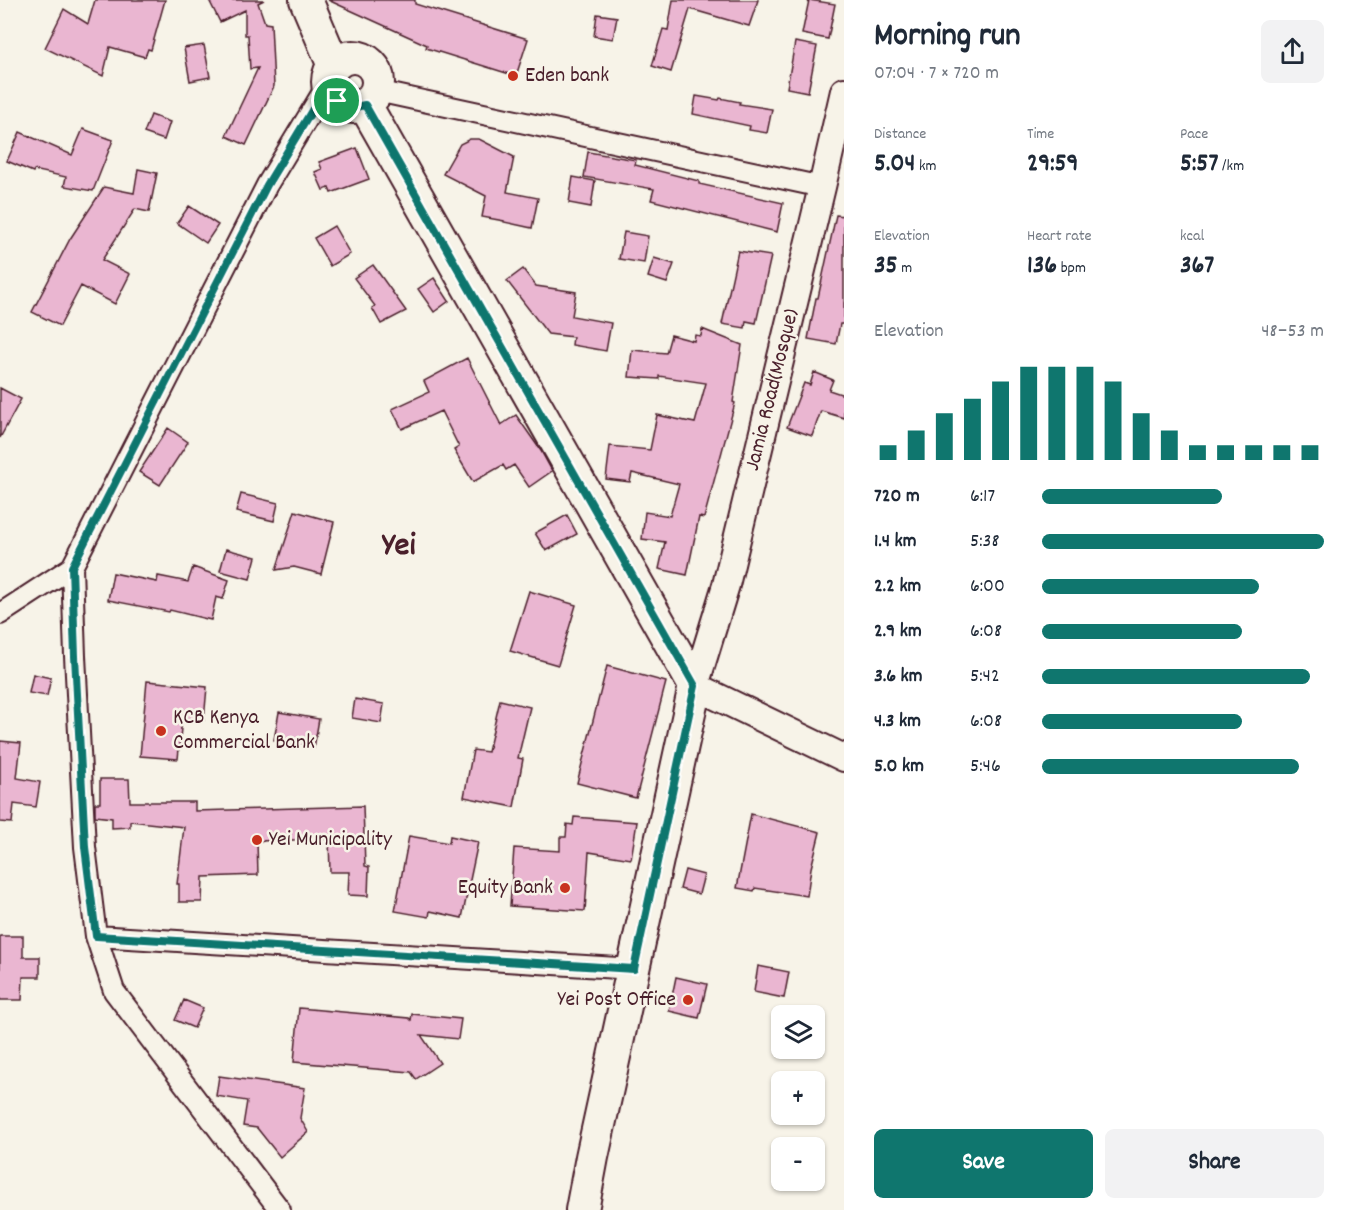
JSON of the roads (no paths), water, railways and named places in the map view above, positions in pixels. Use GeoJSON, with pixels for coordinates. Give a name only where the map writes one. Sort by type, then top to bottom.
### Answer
{"type":"FeatureCollection","features":[{"type":"Feature","properties":{"kind":"main road"},"geometry":{"type":"LineString","coordinates":[[306,0],[331,75],[331,94],[346,106],[355,107],[371,98]]}},
{"type":"Feature","properties":{"kind":"main road"},"geometry":{"type":"LineString","coordinates":[[331,75],[342,60],[352,58],[370,63],[376,71],[371,98],[695,686],[582,1210]]}},
{"type":"Feature","properties":{"kind":"street"},"geometry":{"type":"LineString","coordinates":[[280,1210],[114,991],[96,936],[85,847],[72,567],[267,185],[331,75]]}},
{"type":"Feature","properties":{"kind":"street","name":"Jamia Road(Mosque)"},"geometry":{"type":"LineString","coordinates":[[695,686],[726,585],[844,91]]}},
{"type":"Feature","properties":{"kind":"street"},"geometry":{"type":"LineString","coordinates":[[371,98],[822,187]]}},
{"type":"Feature","properties":{"kind":"street"},"geometry":{"type":"LineString","coordinates":[[0,614],[72,567]]}},
{"type":"Feature","properties":{"kind":"street"},"geometry":{"type":"LineString","coordinates":[[695,686],[844,758]]}},
{"type":"Feature","properties":{"kind":"street"},"geometry":{"type":"LineString","coordinates":[[96,936],[634,969]]}},
{"type":"Feature","properties":{"kind":"place","name":"Eden bank"},"geometry":{"type":"Point","coordinates":[513,76]}},
{"type":"Feature","properties":{"kind":"place","name":"KCB Kenya Commercial Bank"},"geometry":{"type":"Point","coordinates":[161,731]}},
{"type":"Feature","properties":{"kind":"place","name":"Yei Municipality"},"geometry":{"type":"Point","coordinates":[257,840]}},
{"type":"Feature","properties":{"kind":"place","name":"Equity Bank"},"geometry":{"type":"Point","coordinates":[565,888]}},
{"type":"Feature","properties":{"kind":"place","name":"Yei Post Office"},"geometry":{"type":"Point","coordinates":[688,1000]}},
{"type":"Feature","properties":{"kind":"district","name":"Yei"},"geometry":{"type":"Point","coordinates":[399,547]}}]}
